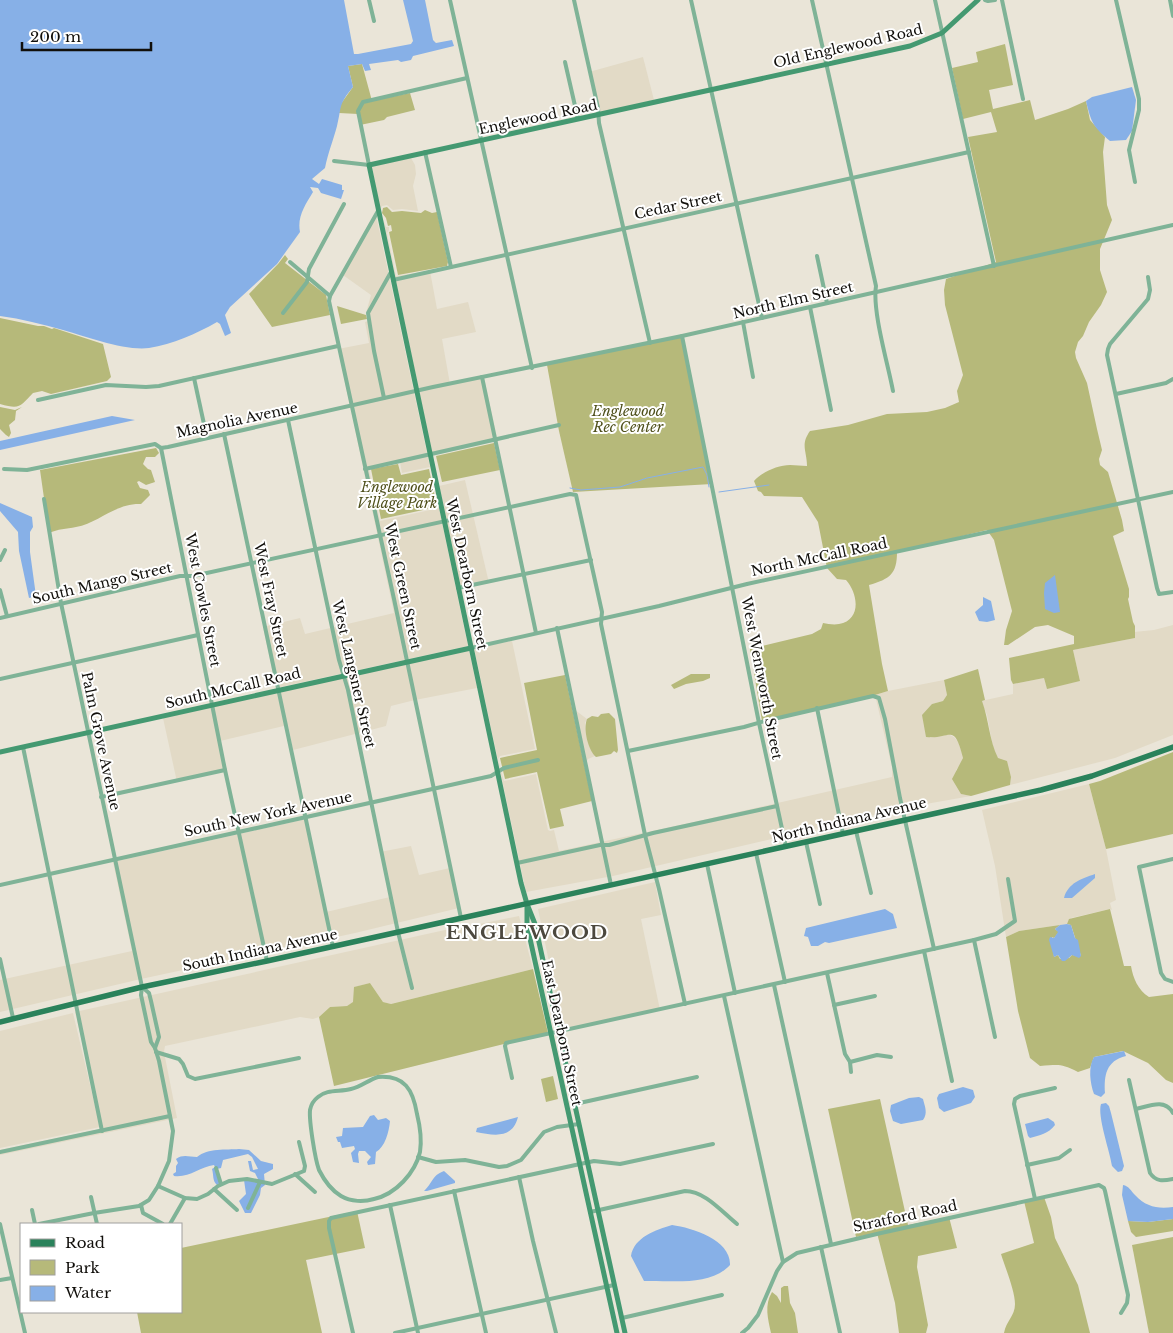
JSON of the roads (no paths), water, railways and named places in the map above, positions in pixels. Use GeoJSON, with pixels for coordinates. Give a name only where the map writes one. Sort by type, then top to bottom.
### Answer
{"type":"FeatureCollection","features":[{"type":"Feature","properties":{"kind":"main road","name":"North Indiana Avenue"},"geometry":{"type":"LineString","coordinates":[[527,904],[1076,781],[1173,746]]}},
{"type":"Feature","properties":{"kind":"main road","name":"South Indiana Avenue"},"geometry":{"type":"LineString","coordinates":[[0,1022],[142,987],[527,904]]}},
{"type":"Feature","properties":{"kind":"street"},"geometry":{"type":"LineString","coordinates":[[369,0],[374,21]]}},
{"type":"Feature","properties":{"kind":"street"},"geometry":{"type":"LineString","coordinates":[[450,0],[532,368]]}},
{"type":"Feature","properties":{"kind":"street"},"geometry":{"type":"LineString","coordinates":[[574,0],[650,343]]}},
{"type":"Feature","properties":{"kind":"street"},"geometry":{"type":"LineString","coordinates":[[691,0],[762,318]]}},
{"type":"Feature","properties":{"kind":"street"},"geometry":{"type":"LineString","coordinates":[[812,0],[876,286],[875,293],[883,342],[894,391]]}},
{"type":"Feature","properties":{"kind":"street"},"geometry":{"type":"LineString","coordinates":[[935,0],[994,266]]}},
{"type":"Feature","properties":{"kind":"street","name":"Old Englewood Road"},"geometry":{"type":"LineString","coordinates":[[711,90],[910,46],[942,32],[978,0]]}},
{"type":"Feature","properties":{"kind":"street"},"geometry":{"type":"LineString","coordinates":[[985,0],[995,0]]}},
{"type":"Feature","properties":{"kind":"street"},"geometry":{"type":"LineString","coordinates":[[1002,0],[1023,99]]}},
{"type":"Feature","properties":{"kind":"street"},"geometry":{"type":"LineString","coordinates":[[1116,0],[1139,99],[1139,110],[1130,150],[1135,182]]}},
{"type":"Feature","properties":{"kind":"street"},"geometry":{"type":"LineString","coordinates":[[1170,0],[1173,16]]}},
{"type":"Feature","properties":{"kind":"street"},"geometry":{"type":"LineString","coordinates":[[565,62],[578,119]]}},
{"type":"Feature","properties":{"kind":"street","name":"West Dearborn Street"},"geometry":{"type":"LineString","coordinates":[[467,78],[363,102],[358,111],[458,588],[527,904]]}},
{"type":"Feature","properties":{"kind":"street","name":"Englewood Road"},"geometry":{"type":"LineString","coordinates":[[369,165],[711,90]]}},
{"type":"Feature","properties":{"kind":"street"},"geometry":{"type":"LineString","coordinates":[[425,152],[451,267]]}},
{"type":"Feature","properties":{"kind":"street","name":"Cedar Street"},"geometry":{"type":"LineString","coordinates":[[393,280],[969,152]]}},
{"type":"Feature","properties":{"kind":"street"},"geometry":{"type":"LineString","coordinates":[[334,161],[369,165]]}},
{"type":"Feature","properties":{"kind":"street"},"geometry":{"type":"LineString","coordinates":[[282,313],[307,282],[307,277],[344,204]]}},
{"type":"Feature","properties":{"kind":"street"},"geometry":{"type":"LineString","coordinates":[[290,262],[330,296],[378,211]]}},
{"type":"Feature","properties":{"kind":"street","name":"North Elm Street"},"geometry":{"type":"LineString","coordinates":[[417,391],[682,336],[1173,225]]}},
{"type":"Feature","properties":{"kind":"street"},"geometry":{"type":"LineString","coordinates":[[817,256],[827,303]]}},
{"type":"Feature","properties":{"kind":"street"},"geometry":{"type":"LineString","coordinates":[[384,398],[368,313],[391,272]]}},
{"type":"Feature","properties":{"kind":"street"},"geometry":{"type":"LineString","coordinates":[[1148,277],[1150,290],[1148,299],[1108,349],[1107,355],[1157,588],[1159,594],[1173,592]]}},
{"type":"Feature","properties":{"kind":"street","name":"West Green Street"},"geometry":{"type":"LineString","coordinates":[[330,296],[329,301],[338,346],[408,661],[461,918]]}},
{"type":"Feature","properties":{"kind":"street"},"geometry":{"type":"LineString","coordinates":[[810,307],[831,410]]}},
{"type":"Feature","properties":{"kind":"street"},"geometry":{"type":"LineString","coordinates":[[743,322],[753,377]]}},
{"type":"Feature","properties":{"kind":"street","name":"West Wentworth Street"},"geometry":{"type":"LineString","coordinates":[[682,336],[759,723],[786,847]]}},
{"type":"Feature","properties":{"kind":"street"},"geometry":{"type":"LineString","coordinates":[[38,400],[106,385],[151,387],[338,346]]}},
{"type":"Feature","properties":{"kind":"street"},"geometry":{"type":"LineString","coordinates":[[482,377],[536,633]]}},
{"type":"Feature","properties":{"kind":"street"},"geometry":{"type":"LineString","coordinates":[[194,378],[207,438]]}},
{"type":"Feature","properties":{"kind":"street"},"geometry":{"type":"LineString","coordinates":[[1116,394],[1166,383],[1173,379]]}},
{"type":"Feature","properties":{"kind":"street","name":"Magnolia Avenue"},"geometry":{"type":"LineString","coordinates":[[4,469],[27,470],[155,444],[161,448],[417,391]]}},
{"type":"Feature","properties":{"kind":"street","name":"West Langsner Street"},"geometry":{"type":"LineString","coordinates":[[288,420],[398,932],[412,988]]}},
{"type":"Feature","properties":{"kind":"street"},"geometry":{"type":"LineString","coordinates":[[365,469],[559,426]]}},
{"type":"Feature","properties":{"kind":"street","name":"West Fray Street"},"geometry":{"type":"LineString","coordinates":[[224,434],[333,947]]}},
{"type":"Feature","properties":{"kind":"street","name":"West Cowles Street"},"geometry":{"type":"LineString","coordinates":[[161,448],[225,770],[267,961]]}},
{"type":"Feature","properties":{"kind":"street","name":"North McCall Road"},"geometry":{"type":"LineString","coordinates":[[471,648],[733,588],[1173,492]]}},
{"type":"Feature","properties":{"kind":"street","name":"South Mango Street"},"geometry":{"type":"LineString","coordinates":[[0,618],[180,576],[316,550],[570,494],[576,495],[591,560]]}},
{"type":"Feature","properties":{"kind":"street","name":"Palm Grove Avenue"},"geometry":{"type":"LineString","coordinates":[[44,499],[73,663],[142,987]]}},
{"type":"Feature","properties":{"kind":"street"},"geometry":{"type":"LineString","coordinates":[[0,560],[5,550]]}},
{"type":"Feature","properties":{"kind":"street"},"geometry":{"type":"LineString","coordinates":[[458,588],[591,560],[645,835],[685,1004]]}},
{"type":"Feature","properties":{"kind":"street"},"geometry":{"type":"LineString","coordinates":[[0,590],[6,616]]}},
{"type":"Feature","properties":{"kind":"street"},"geometry":{"type":"LineString","coordinates":[[557,628],[610,885]]}},
{"type":"Feature","properties":{"kind":"street"},"geometry":{"type":"LineString","coordinates":[[0,679],[198,635]]}},
{"type":"Feature","properties":{"kind":"street","name":"South McCall Road"},"geometry":{"type":"LineString","coordinates":[[0,752],[471,648]]}},
{"type":"Feature","properties":{"kind":"street"},"geometry":{"type":"LineString","coordinates":[[628,751],[759,723],[817,708],[873,696],[876,697],[880,701],[885,718],[934,949]]}},
{"type":"Feature","properties":{"kind":"street"},"geometry":{"type":"LineString","coordinates":[[817,708],[843,834]]}},
{"type":"Feature","properties":{"kind":"street"},"geometry":{"type":"LineString","coordinates":[[23,747],[102,1131]]}},
{"type":"Feature","properties":{"kind":"street","name":"South New York Avenue"},"geometry":{"type":"LineString","coordinates":[[0,885],[491,776],[504,768],[538,760]]}},
{"type":"Feature","properties":{"kind":"street"},"geometry":{"type":"LineString","coordinates":[[101,796],[225,770]]}},
{"type":"Feature","properties":{"kind":"street"},"geometry":{"type":"LineString","coordinates":[[517,863],[603,846],[777,806]]}},
{"type":"Feature","properties":{"kind":"street"},"geometry":{"type":"LineString","coordinates":[[856,831],[871,893]]}},
{"type":"Feature","properties":{"kind":"street"},"geometry":{"type":"LineString","coordinates":[[806,842],[820,904]]}},
{"type":"Feature","properties":{"kind":"street"},"geometry":{"type":"LineString","coordinates":[[756,853],[785,982]]}},
{"type":"Feature","properties":{"kind":"street"},"geometry":{"type":"LineString","coordinates":[[1173,860],[1139,867],[1161,973],[1165,979],[1173,982]]}},
{"type":"Feature","properties":{"kind":"street"},"geometry":{"type":"LineString","coordinates":[[707,864],[735,993]]}},
{"type":"Feature","properties":{"kind":"street"},"geometry":{"type":"LineString","coordinates":[[512,1078],[506,1043],[996,934],[1015,921],[1008,879]]}},
{"type":"Feature","properties":{"kind":"street","name":"East Dearborn Street"},"geometry":{"type":"LineString","coordinates":[[527,904],[535,924],[625,1333]]}},
{"type":"Feature","properties":{"kind":"street","name":"East Dearborn Street"},"geometry":{"type":"LineString","coordinates":[[527,904],[527,926],[617,1333]]}},
{"type":"Feature","properties":{"kind":"street"},"geometry":{"type":"LineString","coordinates":[[974,940],[995,1037]]}},
{"type":"Feature","properties":{"kind":"street"},"geometry":{"type":"LineString","coordinates":[[924,951],[952,1081]]}},
{"type":"Feature","properties":{"kind":"street"},"geometry":{"type":"LineString","coordinates":[[0,960],[13,1018]]}},
{"type":"Feature","properties":{"kind":"street"},"geometry":{"type":"LineString","coordinates":[[827,973],[845,1054],[850,1062],[851,1072]]}},
{"type":"Feature","properties":{"kind":"street"},"geometry":{"type":"LineString","coordinates":[[774,984],[830,1244]]}},
{"type":"Feature","properties":{"kind":"street"},"geometry":{"type":"LineString","coordinates":[[142,987],[149,993],[159,1037],[156,1050]]}},
{"type":"Feature","properties":{"kind":"street"},"geometry":{"type":"LineString","coordinates":[[44,1223],[141,1205],[149,1200],[158,1186],[170,1157],[172,1131],[156,1050],[151,1042],[141,996],[142,987]]}},
{"type":"Feature","properties":{"kind":"street"},"geometry":{"type":"LineString","coordinates":[[724,996],[783,1262],[772,1278],[758,1315],[744,1333]]}},
{"type":"Feature","properties":{"kind":"street"},"geometry":{"type":"LineString","coordinates":[[834,1005],[876,996]]}},
{"type":"Feature","properties":{"kind":"street"},"geometry":{"type":"LineString","coordinates":[[156,1050],[180,1059],[188,1076],[195,1079],[299,1058]]}},
{"type":"Feature","properties":{"kind":"street"},"geometry":{"type":"LineString","coordinates":[[850,1062],[877,1055],[892,1057]]}},
{"type":"Feature","properties":{"kind":"street"},"geometry":{"type":"LineString","coordinates":[[388,1077],[401,1081],[410,1089],[416,1109],[421,1137],[418,1157],[413,1169],[403,1182],[386,1195],[363,1200],[344,1197],[328,1185],[318,1165],[310,1114],[312,1105],[316,1098],[324,1093],[349,1090],[375,1078],[388,1077]]}},
{"type":"Feature","properties":{"kind":"street"},"geometry":{"type":"LineString","coordinates":[[575,1104],[697,1077]]}},
{"type":"Feature","properties":{"kind":"street"},"geometry":{"type":"LineString","coordinates":[[1129,1080],[1151,1175],[1160,1181],[1173,1179]]}},
{"type":"Feature","properties":{"kind":"street"},"geometry":{"type":"LineString","coordinates":[[1034,1199],[1014,1101],[1020,1096],[1055,1088]]}},
{"type":"Feature","properties":{"kind":"street"},"geometry":{"type":"LineString","coordinates":[[1136,1109],[1160,1104],[1169,1107],[1173,1113]]}},
{"type":"Feature","properties":{"kind":"street"},"geometry":{"type":"LineString","coordinates":[[0,1152],[170,1116]]}},
{"type":"Feature","properties":{"kind":"street"},"geometry":{"type":"LineString","coordinates":[[418,1157],[436,1162],[465,1160],[499,1167],[507,1166],[523,1158],[544,1132],[579,1124]]}},
{"type":"Feature","properties":{"kind":"street"},"geometry":{"type":"LineString","coordinates":[[158,1186],[185,1198],[192,1199],[202,1197],[221,1184],[243,1179],[276,1183],[304,1171],[305,1166],[299,1142]]}},
{"type":"Feature","properties":{"kind":"street"},"geometry":{"type":"LineString","coordinates":[[353,1333],[329,1228],[329,1221],[334,1217],[588,1162],[599,1160],[611,1164],[620,1164],[713,1144]]}},
{"type":"Feature","properties":{"kind":"street"},"geometry":{"type":"LineString","coordinates":[[1027,1165],[1059,1158],[1070,1150]]}},
{"type":"Feature","properties":{"kind":"street"},"geometry":{"type":"LineString","coordinates":[[216,1168],[221,1184]]}},
{"type":"Feature","properties":{"kind":"street"},"geometry":{"type":"LineString","coordinates":[[295,1174],[315,1192]]}},
{"type":"Feature","properties":{"kind":"street"},"geometry":{"type":"LineString","coordinates":[[519,1177],[532,1241],[556,1333]]}},
{"type":"Feature","properties":{"kind":"street"},"geometry":{"type":"LineString","coordinates":[[248,1208],[260,1182]]}},
{"type":"Feature","properties":{"kind":"street","name":"Stratford Road"},"geometry":{"type":"LineString","coordinates":[[783,1262],[802,1251],[830,1244],[1099,1185],[1104,1188],[1128,1295],[1127,1303],[1121,1313]]}},
{"type":"Feature","properties":{"kind":"street"},"geometry":{"type":"LineString","coordinates":[[214,1189],[237,1210]]}},
{"type":"Feature","properties":{"kind":"street"},"geometry":{"type":"LineString","coordinates":[[454,1191],[486,1333]]}},
{"type":"Feature","properties":{"kind":"street"},"geometry":{"type":"LineString","coordinates":[[590,1212],[692,1191],[700,1194],[737,1224]]}},
{"type":"Feature","properties":{"kind":"street"},"geometry":{"type":"LineString","coordinates":[[91,1197],[97,1223]]}},
{"type":"Feature","properties":{"kind":"street"},"geometry":{"type":"LineString","coordinates":[[171,1223],[185,1198]]}},
{"type":"Feature","properties":{"kind":"street"},"geometry":{"type":"LineString","coordinates":[[141,1205],[143,1213],[161,1223]]}},
{"type":"Feature","properties":{"kind":"street"},"geometry":{"type":"LineString","coordinates":[[390,1205],[418,1333]]}},
{"type":"Feature","properties":{"kind":"street"},"geometry":{"type":"LineString","coordinates":[[32,1210],[35,1223]]}},
{"type":"Feature","properties":{"kind":"street"},"geometry":{"type":"LineString","coordinates":[[0,1224],[20,1312]]}},
{"type":"Feature","properties":{"kind":"street"},"geometry":{"type":"LineString","coordinates":[[822,1247],[840,1333]]}},
{"type":"Feature","properties":{"kind":"street"},"geometry":{"type":"LineString","coordinates":[[0,1280],[12,1278]]}},
{"type":"Feature","properties":{"kind":"street"},"geometry":{"type":"LineString","coordinates":[[395,1333],[614,1285]]}},
{"type":"Feature","properties":{"kind":"street"},"geometry":{"type":"LineString","coordinates":[[622,1318],[722,1295]]}},
{"type":"Feature","properties":{"kind":"street"},"geometry":{"type":"LineString","coordinates":[[20,1313],[25,1333]]}},
{"type":"Feature","properties":{"kind":"water"},"geometry":{"type":"Polygon","coordinates":[[[0,0],[344,0],[354,54],[358,54],[411,44],[413,41],[403,0],[425,0],[433,40],[436,43],[452,40],[454,46],[413,56],[411,60],[369,64],[371,70],[365,71],[362,64],[348,66],[353,87],[341,106],[325,168],[312,179],[319,184],[322,179],[342,185],[342,190],[344,190],[341,199],[321,193],[318,188],[310,187],[313,192],[301,216],[300,232],[277,264],[230,307],[225,315],[231,333],[225,336],[220,324],[217,322],[167,344],[149,348],[129,347],[106,343],[40,324],[0,316],[0,0]]]}},
{"type":"Feature","properties":{"kind":"water"},"geometry":{"type":"Polygon","coordinates":[[[1132,87],[1136,100],[1132,131],[1126,140],[1110,141],[1094,124],[1086,101],[1092,97],[1132,87]]]}},
{"type":"Feature","properties":{"kind":"water"},"geometry":{"type":"Polygon","coordinates":[[[112,416],[135,420],[0,450],[0,441],[112,416]]]}},
{"type":"Feature","properties":{"kind":"water"},"geometry":{"type":"Polygon","coordinates":[[[0,503],[32,517],[33,527],[30,532],[30,552],[36,596],[29,598],[19,551],[18,532],[0,511],[0,503]]]}},
{"type":"Feature","properties":{"kind":"water"},"geometry":{"type":"Polygon","coordinates":[[[1055,575],[1060,612],[1054,613],[1045,609],[1044,593],[1045,583],[1055,575]]]}},
{"type":"Feature","properties":{"kind":"water"},"geometry":{"type":"Polygon","coordinates":[[[983,597],[991,601],[995,620],[979,621],[975,612],[983,605],[983,597]]]}},
{"type":"Feature","properties":{"kind":"water"},"geometry":{"type":"Polygon","coordinates":[[[1095,874],[1095,878],[1072,898],[1064,898],[1072,885],[1095,874]]]}},
{"type":"Feature","properties":{"kind":"water"},"geometry":{"type":"Polygon","coordinates":[[[885,909],[893,914],[897,928],[829,943],[825,942],[818,946],[811,946],[808,937],[804,936],[806,928],[885,909]]]}},
{"type":"Feature","properties":{"kind":"water"},"geometry":{"type":"Polygon","coordinates":[[[1060,925],[1071,925],[1075,938],[1078,940],[1081,956],[1079,958],[1072,955],[1065,961],[1062,961],[1058,955],[1054,957],[1049,940],[1050,937],[1054,938],[1058,932],[1055,929],[1060,925]]]}},
{"type":"Feature","properties":{"kind":"water"},"geometry":{"type":"Polygon","coordinates":[[[1124,1051],[1126,1056],[1119,1058],[1110,1065],[1105,1080],[1105,1093],[1101,1097],[1094,1094],[1090,1075],[1094,1057],[1124,1051]]]}},
{"type":"Feature","properties":{"kind":"water"},"geometry":{"type":"Polygon","coordinates":[[[963,1087],[973,1090],[975,1097],[971,1103],[944,1112],[939,1108],[937,1098],[939,1094],[963,1087]]]}},
{"type":"Feature","properties":{"kind":"water"},"geometry":{"type":"Polygon","coordinates":[[[919,1097],[923,1099],[926,1112],[923,1120],[901,1124],[893,1121],[890,1111],[891,1105],[909,1098],[919,1097]]]}},
{"type":"Feature","properties":{"kind":"water"},"geometry":{"type":"Polygon","coordinates":[[[1106,1103],[1109,1106],[1124,1166],[1122,1171],[1118,1172],[1112,1166],[1102,1125],[1101,1104],[1106,1103]]]}},
{"type":"Feature","properties":{"kind":"water"},"geometry":{"type":"Polygon","coordinates":[[[374,1115],[378,1120],[386,1118],[390,1121],[386,1139],[382,1147],[376,1152],[375,1164],[368,1165],[367,1162],[371,1157],[365,1151],[359,1151],[359,1163],[353,1162],[351,1153],[355,1149],[354,1146],[342,1148],[336,1137],[342,1136],[343,1128],[363,1127],[370,1116],[374,1115]]]}},
{"type":"Feature","properties":{"kind":"water"},"geometry":{"type":"Polygon","coordinates":[[[518,1117],[507,1133],[495,1135],[476,1132],[477,1128],[518,1117]]]}},
{"type":"Feature","properties":{"kind":"water"},"geometry":{"type":"Polygon","coordinates":[[[1048,1118],[1054,1122],[1055,1125],[1052,1128],[1040,1135],[1030,1138],[1028,1136],[1025,1124],[1048,1118]]]}},
{"type":"Feature","properties":{"kind":"water"},"geometry":{"type":"Polygon","coordinates":[[[249,1150],[261,1161],[273,1164],[273,1169],[264,1174],[265,1185],[261,1188],[260,1195],[251,1213],[245,1213],[239,1201],[246,1194],[244,1180],[257,1181],[258,1179],[255,1173],[250,1171],[248,1161],[251,1161],[253,1170],[258,1169],[252,1157],[248,1154],[223,1160],[221,1168],[217,1169],[221,1182],[217,1185],[212,1169],[215,1167],[214,1165],[190,1174],[174,1176],[173,1174],[176,1172],[178,1163],[176,1159],[179,1157],[197,1157],[206,1152],[249,1150]]]}},
{"type":"Feature","properties":{"kind":"water"},"geometry":{"type":"Polygon","coordinates":[[[444,1171],[455,1183],[424,1191],[434,1177],[444,1171]]]}},
{"type":"Feature","properties":{"kind":"water"},"geometry":{"type":"Polygon","coordinates":[[[1123,1185],[1148,1205],[1162,1208],[1173,1207],[1173,1219],[1148,1222],[1128,1221],[1122,1195],[1123,1185]]]}},
{"type":"Feature","properties":{"kind":"water"},"geometry":{"type":"Polygon","coordinates":[[[672,1225],[700,1232],[718,1242],[729,1256],[730,1265],[712,1277],[690,1281],[644,1281],[631,1256],[633,1249],[647,1235],[672,1225]]]}},
{"type":"Feature","properties":{"kind":"waterway"},"geometry":{"type":"LineString","coordinates":[[570,488],[581,490],[620,487],[647,478],[703,467],[707,475],[709,487]]}},
{"type":"Feature","properties":{"kind":"waterway"},"geometry":{"type":"LineString","coordinates":[[719,492],[769,485]]}},
{"type":"Feature","properties":{"kind":"district","name":"ENGLEWOOD"},"geometry":{"type":"Point","coordinates":[527,932]}},
{"type":"Feature","properties":{"kind":"park label","name":"Englewood Rec Center"},"geometry":{"type":"Point","coordinates":[628,420]}},
{"type":"Feature","properties":{"kind":"park label","name":"Englewood Village Park"},"geometry":{"type":"Point","coordinates":[397,496]}}]}
